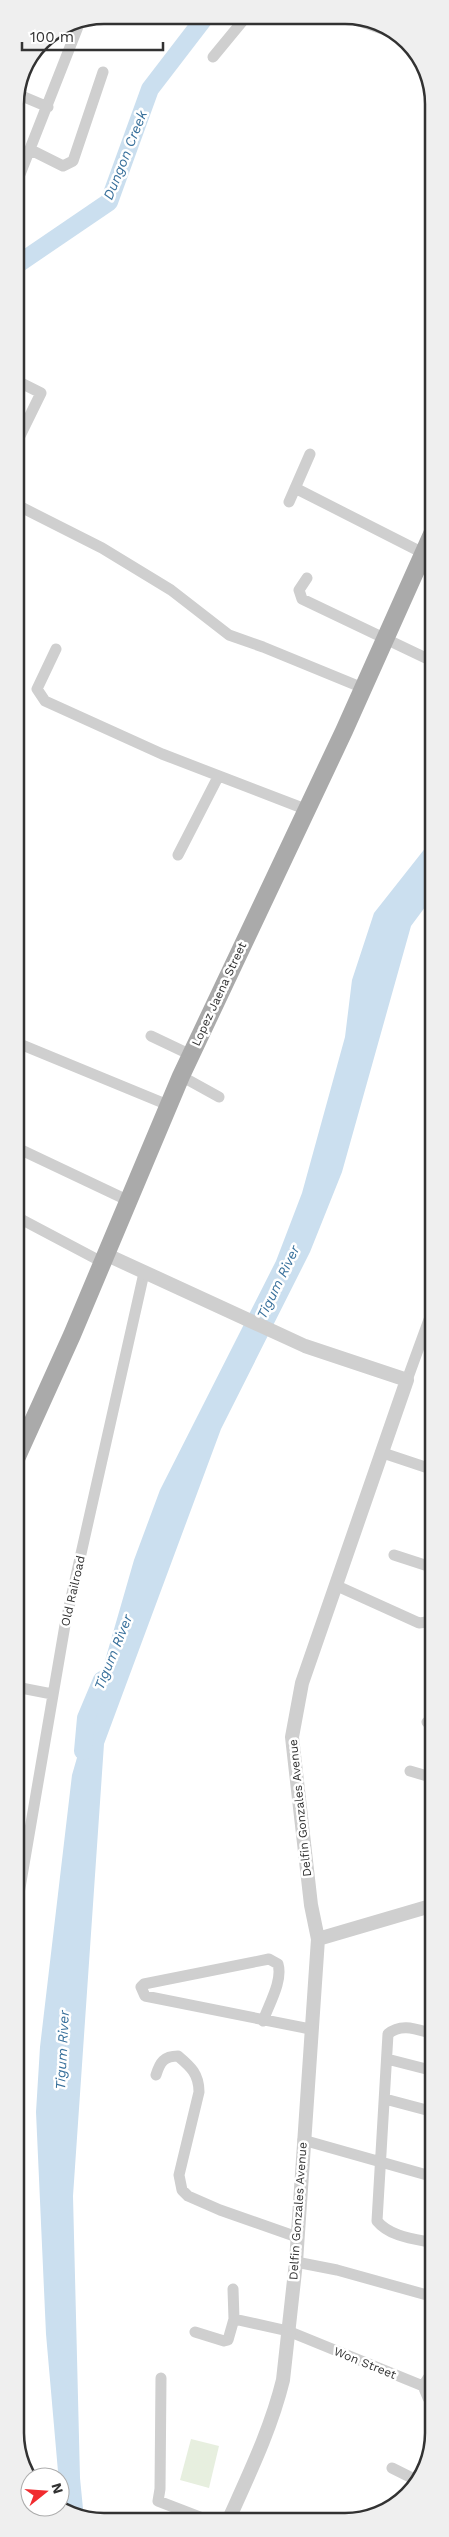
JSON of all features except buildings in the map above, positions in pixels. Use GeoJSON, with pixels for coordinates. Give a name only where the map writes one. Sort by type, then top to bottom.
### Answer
{"type":"FeatureCollection","features":[{"type":"Feature","properties":{"kind":"main road","name":"Lopez Jaena Street"},"geometry":{"type":"LineString","coordinates":[[24,1442],[181,1076],[386,640],[425,549]]}},
{"type":"Feature","properties":{"kind":"street"},"geometry":{"type":"LineString","coordinates":[[213,57],[240,24]]}},
{"type":"Feature","properties":{"kind":"street"},"geometry":{"type":"LineString","coordinates":[[24,166],[79,28]]}},
{"type":"Feature","properties":{"kind":"street"},"geometry":{"type":"LineString","coordinates":[[31,150],[63,166],[73,161],[103,72]]}},
{"type":"Feature","properties":{"kind":"street"},"geometry":{"type":"LineString","coordinates":[[24,97],[48,107]]}},
{"type":"Feature","properties":{"kind":"street"},"geometry":{"type":"LineString","coordinates":[[24,384],[41,393],[24,428]]}},
{"type":"Feature","properties":{"kind":"street"},"geometry":{"type":"LineString","coordinates":[[289,502],[310,454]]}},
{"type":"Feature","properties":{"kind":"street"},"geometry":{"type":"LineString","coordinates":[[295,488],[423,553]]}},
{"type":"Feature","properties":{"kind":"street"},"geometry":{"type":"LineString","coordinates":[[24,508],[85,538],[171,590],[229,635],[363,688]]}},
{"type":"Feature","properties":{"kind":"street"},"geometry":{"type":"LineString","coordinates":[[307,578],[299,590],[302,599],[425,658]]}},
{"type":"Feature","properties":{"kind":"street"},"geometry":{"type":"LineString","coordinates":[[56,649],[37,689],[45,701],[218,777],[305,809]]}},
{"type":"Feature","properties":{"kind":"street"},"geometry":{"type":"LineString","coordinates":[[178,855],[218,777]]}},
{"type":"Feature","properties":{"kind":"street"},"geometry":{"type":"LineString","coordinates":[[152,1036],[191,1056]]}},
{"type":"Feature","properties":{"kind":"street"},"geometry":{"type":"LineString","coordinates":[[24,1046],[168,1105]]}},
{"type":"Feature","properties":{"kind":"street"},"geometry":{"type":"LineString","coordinates":[[181,1076],[219,1097]]}},
{"type":"Feature","properties":{"kind":"street"},"geometry":{"type":"LineString","coordinates":[[24,1151],[127,1200]]}},
{"type":"Feature","properties":{"kind":"street"},"geometry":{"type":"LineString","coordinates":[[24,1220],[103,1258],[144,1273],[222,1307],[304,1346],[407,1380]]}},
{"type":"Feature","properties":{"kind":"street","name":"Old Railroad"},"geometry":{"type":"LineString","coordinates":[[24,1863],[52,1694],[107,1434],[144,1273]]}},
{"type":"Feature","properties":{"kind":"street","name":"Delfin Gonzales Avenue"},"geometry":{"type":"LineString","coordinates":[[231,2513],[272,2420],[283,2380],[296,2262],[310,2029],[315,2000],[318,1940],[311,1905],[292,1737],[302,1682],[425,1331]]}},
{"type":"Feature","properties":{"kind":"street"},"geometry":{"type":"LineString","coordinates":[[382,1453],[425,1467]]}},
{"type":"Feature","properties":{"kind":"street"},"geometry":{"type":"LineString","coordinates":[[394,1555],[425,1565]]}},
{"type":"Feature","properties":{"kind":"street"},"geometry":{"type":"LineString","coordinates":[[335,1586],[419,1623],[425,1622]]}},
{"type":"Feature","properties":{"kind":"street"},"geometry":{"type":"LineString","coordinates":[[24,1689],[52,1694]]}},
{"type":"Feature","properties":{"kind":"street"},"geometry":{"type":"LineString","coordinates":[[410,1771],[425,1775]]}},
{"type":"Feature","properties":{"kind":"street"},"geometry":{"type":"LineString","coordinates":[[318,1940],[425,1908]]}},
{"type":"Feature","properties":{"kind":"street"},"geometry":{"type":"LineString","coordinates":[[263,2021],[278,1981],[278,1964],[269,1959],[144,1984],[141,1987],[145,1996],[263,2021],[310,2029]]}},
{"type":"Feature","properties":{"kind":"street"},"geometry":{"type":"LineString","coordinates":[[425,2032],[406,2027],[394,2029],[388,2034],[382,2162],[377,2221],[382,2227],[394,2233],[425,2241]]}},
{"type":"Feature","properties":{"kind":"street"},"geometry":{"type":"LineString","coordinates":[[156,2075],[160,2062],[166,2057],[178,2056],[196,2073],[199,2083],[199,2092],[179,2175],[182,2190],[188,2196],[220,2210],[297,2237]]}},
{"type":"Feature","properties":{"kind":"street"},"geometry":{"type":"LineString","coordinates":[[386,2059],[425,2069]]}},
{"type":"Feature","properties":{"kind":"street"},"geometry":{"type":"LineString","coordinates":[[385,2099],[425,2110]]}},
{"type":"Feature","properties":{"kind":"street"},"geometry":{"type":"LineString","coordinates":[[303,2140],[425,2174]]}},
{"type":"Feature","properties":{"kind":"street"},"geometry":{"type":"LineString","coordinates":[[296,2262],[337,2270],[425,2294]]}},
{"type":"Feature","properties":{"kind":"street"},"geometry":{"type":"LineString","coordinates":[[195,2332],[224,2341],[228,2340],[234,2319],[233,2289]]}},
{"type":"Feature","properties":{"kind":"street","name":"Won Street"},"geometry":{"type":"LineString","coordinates":[[234,2319],[288,2331],[423,2386]]}},
{"type":"Feature","properties":{"kind":"street"},"geometry":{"type":"LineString","coordinates":[[158,2501],[160,2489],[161,2378]]}},
{"type":"Feature","properties":{"kind":"street"},"geometry":{"type":"LineString","coordinates":[[425,2383],[423,2386],[425,2391]]}},
{"type":"Feature","properties":{"kind":"street"},"geometry":{"type":"LineString","coordinates":[[392,2468],[411,2477]]}},
{"type":"Feature","properties":{"kind":"street"},"geometry":{"type":"LineString","coordinates":[[146,2498],[189,2513]]}},
{"type":"Feature","properties":{"kind":"green space"},"geometry":{"type":"Polygon","coordinates":[[[191,2439],[219,2446],[209,2488],[180,2480],[191,2439]]]}},
{"type":"Feature","properties":{"kind":"water"},"geometry":{"type":"Polygon","coordinates":[[[425,848],[425,907],[411,926],[342,1172],[310,1252],[221,1429],[104,1744],[73,2196],[80,2478],[83,2511],[70,2505],[70,2467],[58,2467],[46,2334],[36,2112],[40,2047],[72,1775],[134,1560],[160,1490],[276,1261],[302,1193],[345,1037],[352,980],[374,913],[425,848]]]}},
{"type":"Feature","properties":{"kind":"waterway","name":"Dungon Creek"},"geometry":{"type":"LineString","coordinates":[[24,260],[109,202],[150,89],[200,24]]}},
{"type":"Feature","properties":{"kind":"waterway","name":"Tigum River"},"geometry":{"type":"LineString","coordinates":[[83,1751],[86,1718],[102,1680]]}}]}
